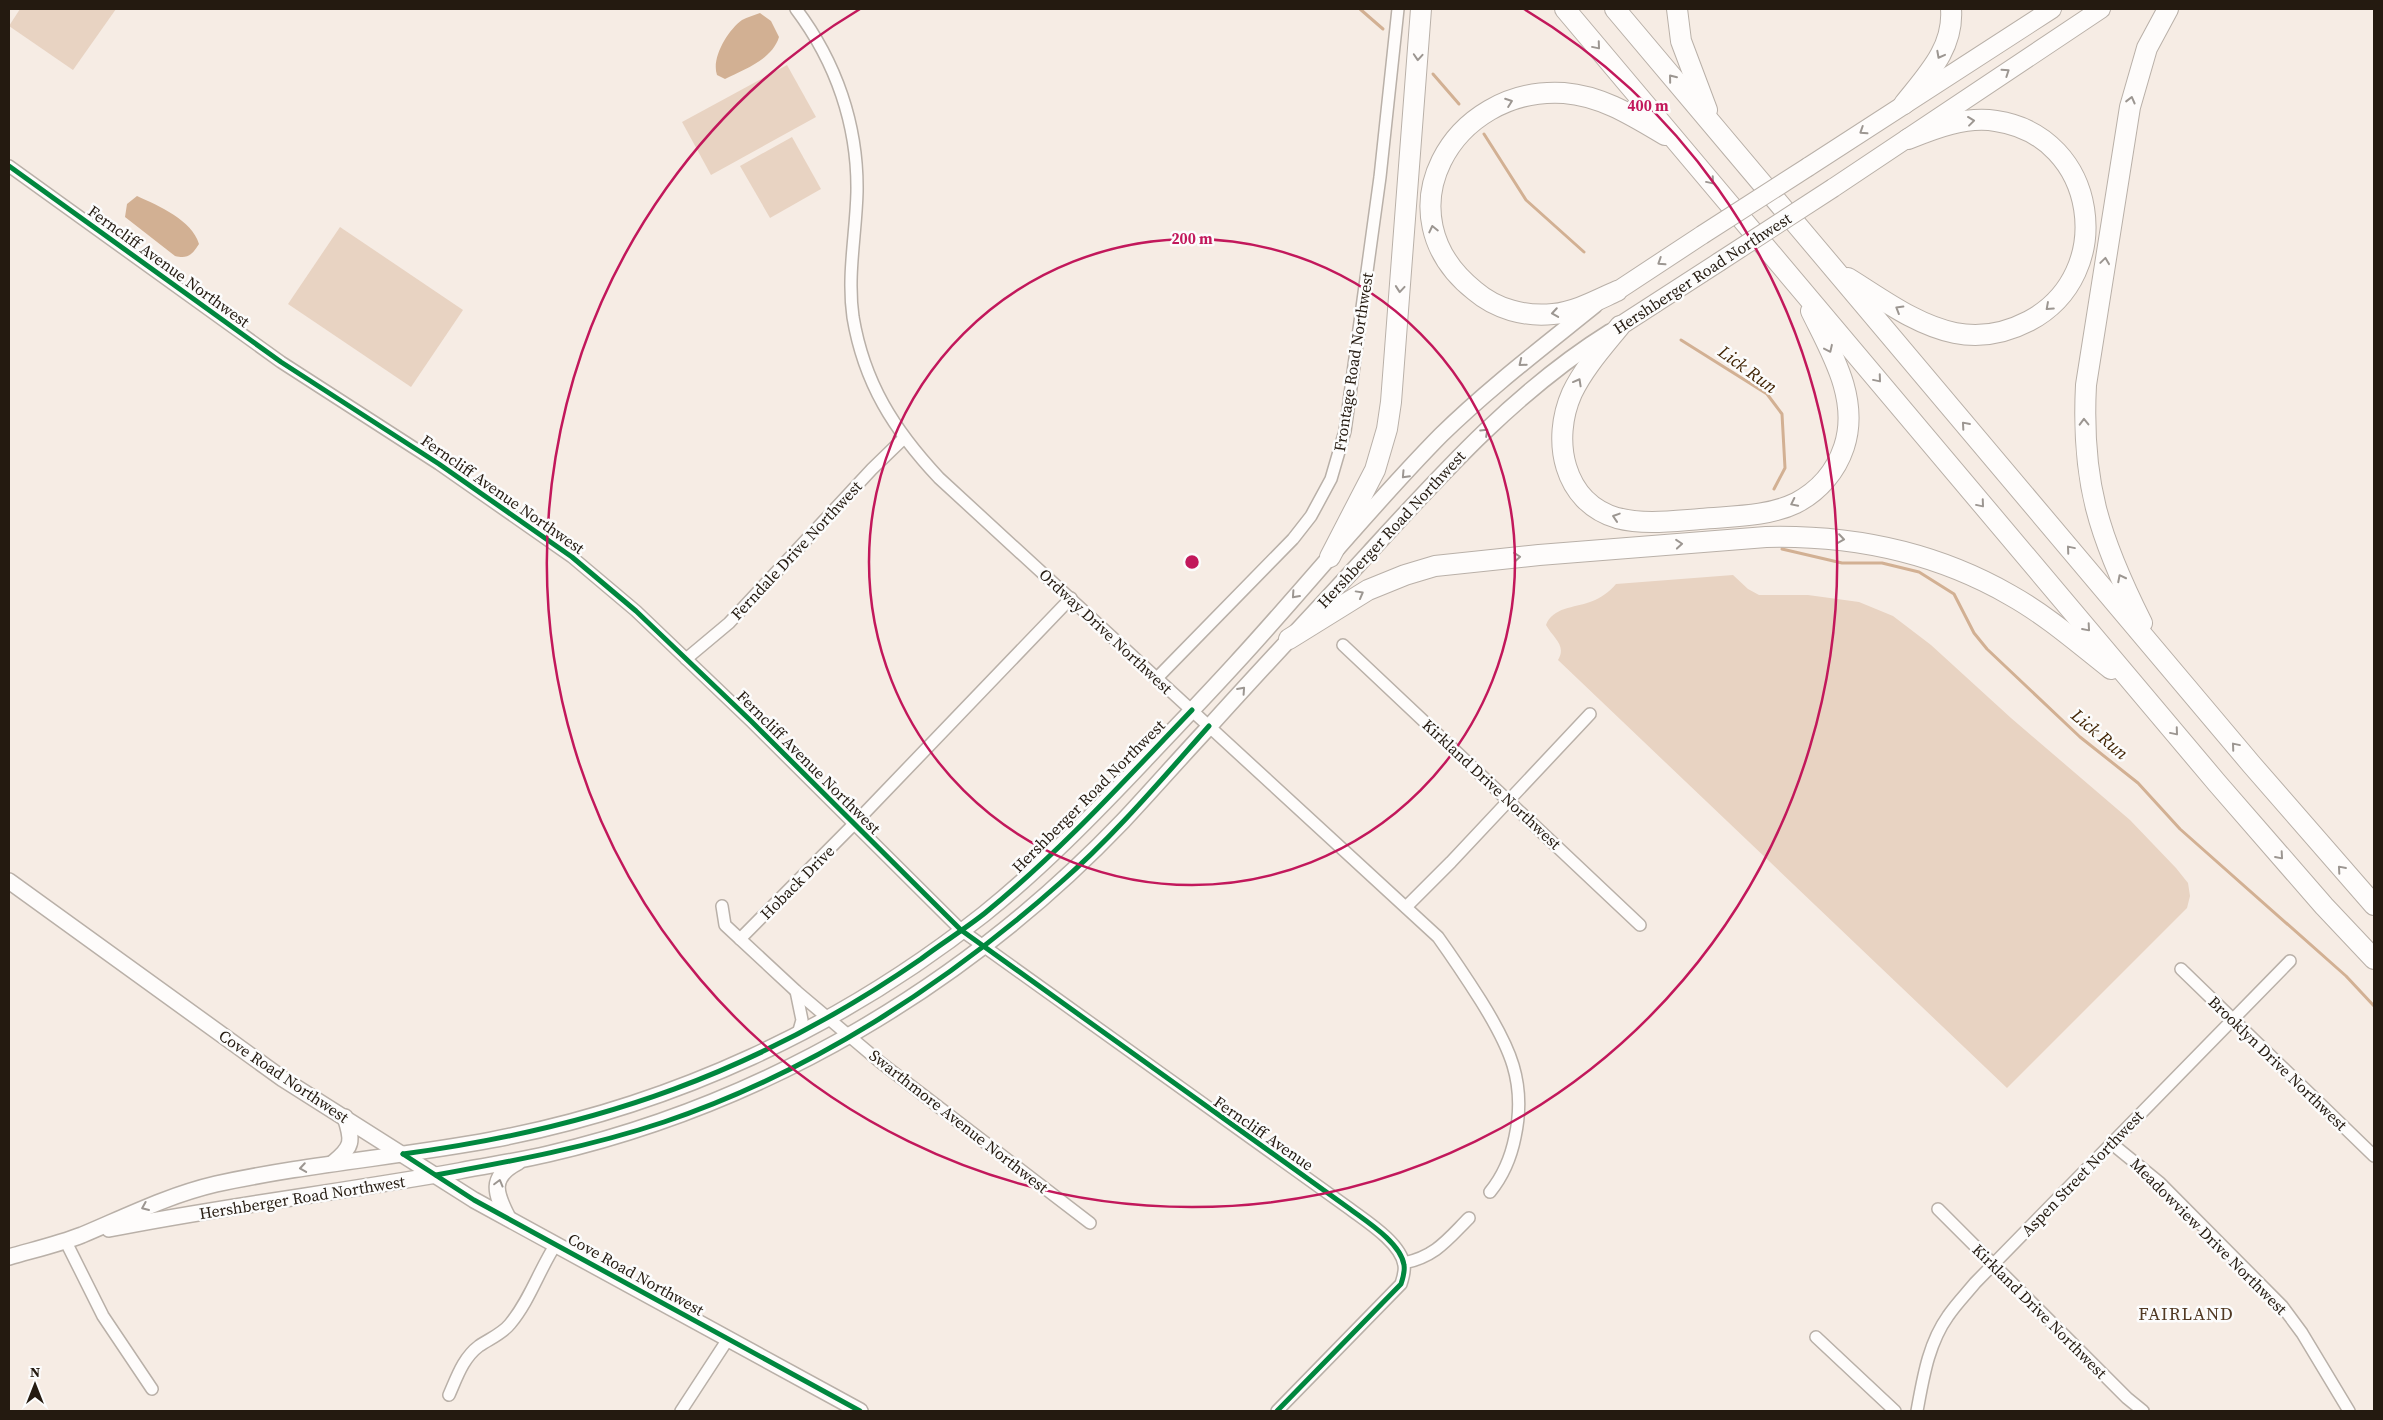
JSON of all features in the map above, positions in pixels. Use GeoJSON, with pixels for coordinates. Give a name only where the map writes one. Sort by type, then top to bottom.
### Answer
{"type":"FeatureCollection","features":[{"type":"Feature","properties":{"kind":"highway"},"geometry":{"type":"LineString","coordinates":[[1330,557],[1375,470],[1387,429],[1392,392],[1421,9]]}},
{"type":"Feature","properties":{"kind":"highway"},"geometry":{"type":"LineString","coordinates":[[1565,9],[2318,899],[2374,959]]}},
{"type":"Feature","properties":{"kind":"highway"},"geometry":{"type":"LineString","coordinates":[[1615,9],[2158,654],[2310,833],[2374,905]]}},
{"type":"Feature","properties":{"kind":"highway"},"geometry":{"type":"LineString","coordinates":[[1677,9],[1677,20],[1683,50],[1715,128]]}},
{"type":"Feature","properties":{"kind":"highway"},"geometry":{"type":"LineString","coordinates":[[1904,104],[1942,55],[1949,32],[1951,9]]}},
{"type":"Feature","properties":{"kind":"highway"},"geometry":{"type":"LineString","coordinates":[[2158,654],[2113,563],[2101,531],[2088,477],[2084,414],[2086,385],[2130,107],[2148,48],[2168,9]]}},
{"type":"Feature","properties":{"kind":"highway"},"geometry":{"type":"LineString","coordinates":[[1617,291],[1554,314],[1537,315],[1510,310],[1480,296],[1452,270],[1438,246],[1430,213],[1430,196],[1436,171],[1452,142],[1477,118],[1506,102],[1544,94],[1578,95],[1599,100],[1623,110],[1679,144]]}},
{"type":"Feature","properties":{"kind":"highway"},"geometry":{"type":"LineString","coordinates":[[1834,269],[1918,320],[1936,328],[1972,335],[2006,331],[2036,317],[2058,298],[2076,272],[2082,256],[2086,229],[2082,194],[2067,165],[2044,141],[2013,125],[1980,120],[1940,127],[1908,139]]}},
{"type":"Feature","properties":{"kind":"highway"},"geometry":{"type":"LineString","coordinates":[[1620,326],[1580,379],[1566,411],[1562,430],[1563,460],[1568,474],[1580,494],[1603,512],[1616,517],[1643,522],[1772,512],[1797,502],[1822,484],[1839,459],[1847,436],[1847,401],[1843,383],[1801,289]]}},
{"type":"Feature","properties":{"kind":"highway"},"geometry":{"type":"LineString","coordinates":[[1289,639],[1368,590],[1405,575],[1435,566],[1539,554],[1766,537],[1824,537],[1871,544],[1916,554],[1981,579],[2038,613],[2144,694]]}},
{"type":"Feature","properties":{"kind":"main road","name":"Hershberger Road Northwest"},"geometry":{"type":"LineString","coordinates":[[9,1257],[83,1234],[185,1192],[268,1174],[494,1139],[604,1114],[711,1076],[828,1018],[891,979],[985,913],[1068,839],[1192,710],[1442,435],[1497,383],[1617,291],[2052,9]]}},
{"type":"Feature","properties":{"kind":"main road","name":"Hershberger Road Northwest"},"geometry":{"type":"LineString","coordinates":[[83,1234],[436,1175],[580,1147],[665,1122],[773,1077],[849,1036],[940,978],[1015,921],[1074,870],[1124,820],[1464,451],[1499,417],[1583,350],[1908,139],[2101,9]]}},
{"type":"Feature","properties":{"kind":"main road","name":"Cove Road Northwest"},"geometry":{"type":"LineString","coordinates":[[9,881],[283,1079],[436,1175],[508,1218],[860,1411]]}},
{"type":"Feature","properties":{"kind":"main road"},"geometry":{"type":"LineString","coordinates":[[333,1163],[347,1151],[351,1142],[346,1117]]}},
{"type":"Feature","properties":{"kind":"main road"},"geometry":{"type":"LineString","coordinates":[[508,1218],[498,1200],[498,1179],[509,1167],[526,1159]]}},
{"type":"Feature","properties":{"kind":"street","name":"Ordway Drive Northwest"},"geometry":{"type":"LineString","coordinates":[[796,9],[812,30],[826,55],[835,76],[849,121],[856,167],[857,193],[850,266],[853,316],[872,382],[883,406],[904,438],[939,478],[1406,907],[1438,938],[1452,956],[1501,1034],[1514,1065],[1519,1102],[1517,1126],[1505,1167],[1490,1192]]}},
{"type":"Feature","properties":{"kind":"street","name":"Frontage Road Northwest"},"geometry":{"type":"LineString","coordinates":[[1156,678],[1293,539],[1320,500],[1333,471],[1345,431],[1380,177],[1398,9]]}},
{"type":"Feature","properties":{"kind":"street","name":"Ferncliff Avenue Northwest"},"geometry":{"type":"LineString","coordinates":[[9,166],[281,362],[439,464],[543,536],[601,580],[686,659],[961,930],[1002,961]]}},
{"type":"Feature","properties":{"kind":"street","name":"Ferndale Drive Northwest"},"geometry":{"type":"LineString","coordinates":[[686,659],[723,629],[872,469],[904,438]]}},
{"type":"Feature","properties":{"kind":"street","name":"Hoback Drive"},"geometry":{"type":"LineString","coordinates":[[740,939],[854,824],[1071,598]]}},
{"type":"Feature","properties":{"kind":"street","name":"Kirkland Drive Northwest"},"geometry":{"type":"LineString","coordinates":[[1343,645],[1640,925]]}},
{"type":"Feature","properties":{"kind":"street"},"geometry":{"type":"LineString","coordinates":[[1406,907],[1590,714]]}},
{"type":"Feature","properties":{"kind":"street","name":"Swarthmore Avenue Northwest"},"geometry":{"type":"LineString","coordinates":[[722,906],[725,925],[796,991],[880,1062],[1090,1223]]}},
{"type":"Feature","properties":{"kind":"street","name":"Ferncliff Avenue"},"geometry":{"type":"LineString","coordinates":[[1002,961],[1350,1209],[1388,1239],[1401,1254],[1404,1263]]}},
{"type":"Feature","properties":{"kind":"street","name":"Aspen Street Northwest"},"geometry":{"type":"LineString","coordinates":[[1917,1411],[1925,1368],[1947,1316],[1992,1264],[2290,961]]}},
{"type":"Feature","properties":{"kind":"street","name":"Brooklyn Drive Northwest"},"geometry":{"type":"LineString","coordinates":[[2181,969],[2374,1156]]}},
{"type":"Feature","properties":{"kind":"street"},"geometry":{"type":"LineString","coordinates":[[796,991],[802,1020],[798,1034]]}},
{"type":"Feature","properties":{"kind":"street","name":"Meadowview Drive Northwest"},"geometry":{"type":"LineString","coordinates":[[2111,1143],[2160,1183],[2282,1306],[2302,1333],[2349,1411]]}},
{"type":"Feature","properties":{"kind":"street","name":"Kirkland Drive Northwest"},"geometry":{"type":"LineString","coordinates":[[1938,1209],[2127,1398],[2143,1411]]}},
{"type":"Feature","properties":{"kind":"street"},"geometry":{"type":"LineString","coordinates":[[1277,1411],[1397,1290],[1403,1278],[1404,1263],[1419,1260],[1437,1250],[1469,1218]]}},
{"type":"Feature","properties":{"kind":"street"},"geometry":{"type":"LineString","coordinates":[[66,1240],[102,1316],[152,1389]]}},
{"type":"Feature","properties":{"kind":"street"},"geometry":{"type":"LineString","coordinates":[[449,1395],[462,1364],[470,1354],[509,1325],[523,1306],[533,1290],[542,1265],[556,1244]]}},
{"type":"Feature","properties":{"kind":"street"},"geometry":{"type":"LineString","coordinates":[[1816,1337],[1895,1411]]}},
{"type":"Feature","properties":{"kind":"street"},"geometry":{"type":"LineString","coordinates":[[681,1411],[728,1339]]}},
{"type":"Feature","properties":{"kind":"shaded area"},"geometry":{"type":"Polygon","coordinates":[[[20,9],[116,9],[73,70],[9,26],[20,9]]]}},
{"type":"Feature","properties":{"kind":"shaded area"},"geometry":{"type":"Polygon","coordinates":[[[760,13],[771,21],[779,37],[775,45],[764,58],[749,67],[725,79],[717,75],[716,61],[726,37],[742,20],[760,13]]]}},
{"type":"Feature","properties":{"kind":"shaded area"},"geometry":{"type":"Polygon","coordinates":[[[787,65],[816,117],[711,175],[682,122],[787,65]]]}},
{"type":"Feature","properties":{"kind":"shaded area"},"geometry":{"type":"Polygon","coordinates":[[[792,137],[821,189],[770,218],[740,166],[792,137]]]}},
{"type":"Feature","properties":{"kind":"shaded area"},"geometry":{"type":"Polygon","coordinates":[[[137,196],[174,215],[189,228],[199,244],[192,253],[183,257],[175,256],[125,217],[127,204],[137,196]]]}},
{"type":"Feature","properties":{"kind":"shaded area"},"geometry":{"type":"Polygon","coordinates":[[[340,227],[463,310],[411,387],[288,304],[340,227]]]}},
{"type":"Feature","properties":{"kind":"shaded area"},"geometry":{"type":"Polygon","coordinates":[[[1733,575],[1748,589],[1759,595],[1808,595],[1859,602],[1893,616],[1931,645],[2011,718],[2130,820],[2188,883],[2190,896],[2187,908],[2007,1088],[1558,660],[1561,650],[1560,646],[1546,625],[1549,619],[1559,611],[1598,599],[1616,584],[1733,575]]]}},
{"type":"Feature","properties":{"kind":"waterway","name":"Lick Run"},"geometry":{"type":"LineString","coordinates":[[1360,9],[1383,29]]}},
{"type":"Feature","properties":{"kind":"waterway","name":"Lick Run"},"geometry":{"type":"LineString","coordinates":[[1433,74],[1459,104]]}},
{"type":"Feature","properties":{"kind":"waterway","name":"Lick Run"},"geometry":{"type":"LineString","coordinates":[[1484,134],[1526,200],[1584,252]]}},
{"type":"Feature","properties":{"kind":"waterway","name":"Lick Run"},"geometry":{"type":"LineString","coordinates":[[1681,340],[1767,394],[1782,414],[1785,468],[1774,489]]}},
{"type":"Feature","properties":{"kind":"waterway","name":"Lick Run"},"geometry":{"type":"LineString","coordinates":[[1782,549],[1842,563],[1882,563],[1919,572],[1954,594],[1974,633],[1987,649],[2080,737],[2138,783],[2180,829],[2346,976],[2374,1006]]}},
{"type":"Feature","properties":{"kind":"cycle path"},"geometry":{"type":"LineString","coordinates":[[9,166],[281,362],[439,464],[572,557],[636,611],[751,721],[961,930],[1382,1233],[1397,1249],[1404,1265],[1401,1284],[1277,1411]]}},
{"type":"Feature","properties":{"kind":"cycle path"},"geometry":{"type":"LineString","coordinates":[[403,1154],[475,1143],[610,1111],[674,1089],[737,1064],[799,1033],[860,999],[970,925],[1013,890],[1117,789],[1192,710]]}},
{"type":"Feature","properties":{"kind":"cycle path"},"geometry":{"type":"LineString","coordinates":[[436,1175],[522,1159],[636,1131],[718,1102],[823,1052],[923,991],[1016,921],[1099,846],[1137,807],[1209,726]]}},
{"type":"Feature","properties":{"kind":"cycle path"},"geometry":{"type":"LineString","coordinates":[[403,1154],[474,1200],[860,1411]]}},
{"type":"Feature","properties":{"kind":"district","name":"FAIRLAND"},"geometry":{"type":"Point","coordinates":[2186,1313]}}]}
